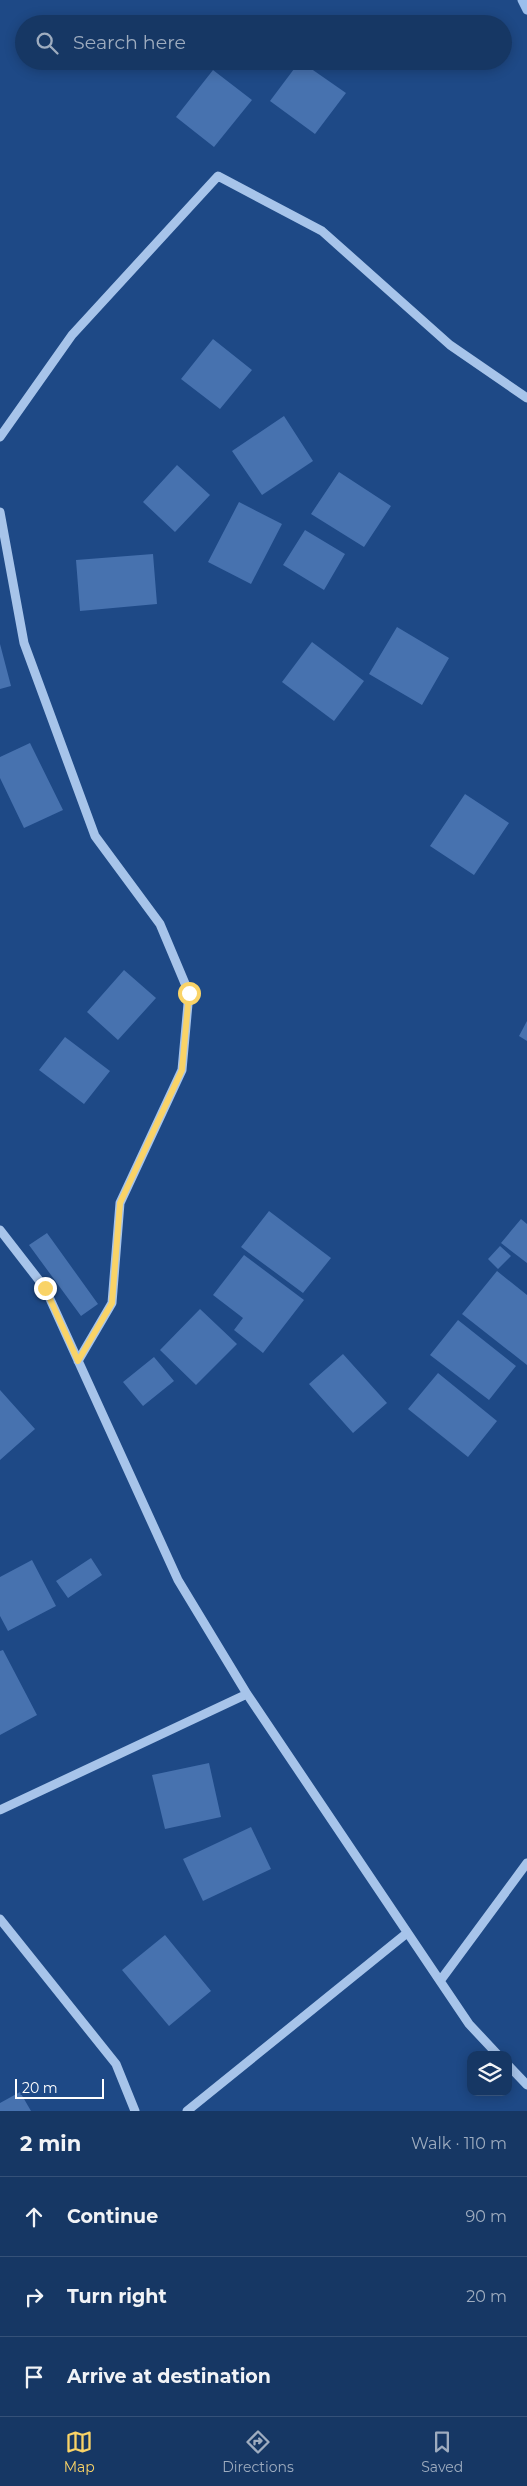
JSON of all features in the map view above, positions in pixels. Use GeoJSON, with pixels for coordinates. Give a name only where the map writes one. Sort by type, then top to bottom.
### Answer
{"type":"FeatureCollection","features":[{"type":"Feature","properties":{"kind":"street"},"geometry":{"type":"LineString","coordinates":[[0,437],[72,335],[218,176],[322,231],[450,345],[527,398]]}},
{"type":"Feature","properties":{"kind":"street"},"geometry":{"type":"LineString","coordinates":[[0,512],[24,643],[96,836],[160,924],[189,993],[182,1070],[120,1203],[112,1303],[78,1361]]}},
{"type":"Feature","properties":{"kind":"street"},"geometry":{"type":"LineString","coordinates":[[0,1230],[45,1288],[178,1580],[247,1694],[407,1933],[469,2024],[494,2051]]}},
{"type":"Feature","properties":{"kind":"street"},"geometry":{"type":"LineString","coordinates":[[0,1810],[247,1694]]}},
{"type":"Feature","properties":{"kind":"street"},"geometry":{"type":"LineString","coordinates":[[440,1981],[527,1863]]}},
{"type":"Feature","properties":{"kind":"street"},"geometry":{"type":"LineString","coordinates":[[0,1919],[116,2064],[135,2111]]}},
{"type":"Feature","properties":{"kind":"street"},"geometry":{"type":"LineString","coordinates":[[187,2111],[407,1933]]}},
{"type":"Feature","properties":{"kind":"street"},"geometry":{"type":"LineString","coordinates":[[512,2070],[527,2085]]}},
{"type":"Feature","properties":{"kind":"building"},"geometry":{"type":"Polygon","coordinates":[[[213,70],[252,100],[214,147],[176,117],[213,70]]]}},
{"type":"Feature","properties":{"kind":"building"},"geometry":{"type":"Polygon","coordinates":[[[293,70],[313,70],[346,93],[315,134],[270,101],[293,70]]]}},
{"type":"Feature","properties":{"kind":"building"},"geometry":{"type":"Polygon","coordinates":[[[213,339],[252,370],[220,409],[181,379],[213,339]]]}},
{"type":"Feature","properties":{"kind":"building"},"geometry":{"type":"Polygon","coordinates":[[[284,416],[313,461],[262,495],[232,451],[284,416]]]}},
{"type":"Feature","properties":{"kind":"building"},"geometry":{"type":"Polygon","coordinates":[[[177,465],[210,495],[175,532],[143,502],[177,465]]]}},
{"type":"Feature","properties":{"kind":"building"},"geometry":{"type":"Polygon","coordinates":[[[339,472],[391,506],[364,547],[311,514],[339,472]]]}},
{"type":"Feature","properties":{"kind":"building"},"geometry":{"type":"Polygon","coordinates":[[[239,502],[282,524],[251,584],[208,562],[239,502]]]}},
{"type":"Feature","properties":{"kind":"building"},"geometry":{"type":"Polygon","coordinates":[[[305,530],[345,554],[324,590],[283,565],[305,530]]]}},
{"type":"Feature","properties":{"kind":"building"},"geometry":{"type":"Polygon","coordinates":[[[153,554],[157,604],[80,611],[76,560],[153,554]]]}},
{"type":"Feature","properties":{"kind":"building"},"geometry":{"type":"Polygon","coordinates":[[[397,627],[449,658],[422,705],[369,674],[397,627]]]}},
{"type":"Feature","properties":{"kind":"building"},"geometry":{"type":"Polygon","coordinates":[[[312,642],[364,681],[334,721],[282,682],[312,642]]]}},
{"type":"Feature","properties":{"kind":"building"},"geometry":{"type":"Polygon","coordinates":[[[0,644],[11,686],[0,689],[0,644]]]}},
{"type":"Feature","properties":{"kind":"building"},"geometry":{"type":"Polygon","coordinates":[[[30,743],[63,810],[24,828],[0,778],[0,757],[30,743]]]}},
{"type":"Feature","properties":{"kind":"building"},"geometry":{"type":"Polygon","coordinates":[[[465,794],[509,823],[474,875],[430,846],[465,794]]]}},
{"type":"Feature","properties":{"kind":"building"},"geometry":{"type":"Polygon","coordinates":[[[124,970],[156,998],[118,1040],[87,1012],[124,970]]]}},
{"type":"Feature","properties":{"kind":"building"},"geometry":{"type":"Polygon","coordinates":[[[527,1021],[527,1041],[519,1036],[527,1021]]]}},
{"type":"Feature","properties":{"kind":"building"},"geometry":{"type":"Polygon","coordinates":[[[65,1037],[110,1071],[84,1104],[39,1070],[65,1037]]]}},
{"type":"Feature","properties":{"kind":"building"},"geometry":{"type":"Polygon","coordinates":[[[269,1211],[331,1258],[303,1293],[241,1247],[269,1211]]]}},
{"type":"Feature","properties":{"kind":"building"},"geometry":{"type":"Polygon","coordinates":[[[521,1219],[527,1224],[527,1263],[501,1243],[521,1219]]]}},
{"type":"Feature","properties":{"kind":"building"},"geometry":{"type":"Polygon","coordinates":[[[47,1233],[98,1304],[81,1316],[29,1245],[47,1233]]]}},
{"type":"Feature","properties":{"kind":"building"},"geometry":{"type":"Polygon","coordinates":[[[500,1246],[511,1256],[498,1269],[488,1259],[500,1246]]]}},
{"type":"Feature","properties":{"kind":"building"},"geometry":{"type":"Polygon","coordinates":[[[244,1255],[304,1300],[263,1353],[234,1330],[243,1318],[213,1295],[244,1255]]]}},
{"type":"Feature","properties":{"kind":"building"},"geometry":{"type":"Polygon","coordinates":[[[497,1271],[527,1295],[527,1365],[462,1314],[497,1271]]]}},
{"type":"Feature","properties":{"kind":"building"},"geometry":{"type":"Polygon","coordinates":[[[200,1309],[237,1344],[196,1385],[160,1350],[200,1309]]]}},
{"type":"Feature","properties":{"kind":"building"},"geometry":{"type":"Polygon","coordinates":[[[458,1320],[516,1366],[489,1400],[430,1355],[458,1320]]]}},
{"type":"Feature","properties":{"kind":"building"},"geometry":{"type":"Polygon","coordinates":[[[343,1354],[387,1403],[353,1433],[309,1384],[343,1354]]]}},
{"type":"Feature","properties":{"kind":"building"},"geometry":{"type":"Polygon","coordinates":[[[154,1357],[174,1381],[143,1406],[123,1382],[154,1357]]]}},
{"type":"Feature","properties":{"kind":"building"},"geometry":{"type":"Polygon","coordinates":[[[438,1373],[497,1421],[468,1457],[408,1409],[438,1373]]]}},
{"type":"Feature","properties":{"kind":"building"},"geometry":{"type":"Polygon","coordinates":[[[0,1390],[35,1429],[0,1460],[0,1390]]]}},
{"type":"Feature","properties":{"kind":"building"},"geometry":{"type":"Polygon","coordinates":[[[91,1558],[102,1575],[68,1598],[56,1581],[91,1558]]]}},
{"type":"Feature","properties":{"kind":"building"},"geometry":{"type":"Polygon","coordinates":[[[32,1560],[56,1606],[8,1631],[0,1616],[0,1577],[32,1560]]]}},
{"type":"Feature","properties":{"kind":"building"},"geometry":{"type":"Polygon","coordinates":[[[3,1650],[37,1715],[0,1735],[0,1651],[3,1650]]]}},
{"type":"Feature","properties":{"kind":"building"},"geometry":{"type":"Polygon","coordinates":[[[209,1763],[221,1817],[165,1829],[152,1775],[209,1763]]]}},
{"type":"Feature","properties":{"kind":"building"},"geometry":{"type":"Polygon","coordinates":[[[251,1827],[271,1869],[203,1901],[183,1859],[251,1827]]]}},
{"type":"Feature","properties":{"kind":"building"},"geometry":{"type":"Polygon","coordinates":[[[165,1935],[211,1991],[169,2026],[122,1970],[165,1935]]]}},
{"type":"Feature","properties":{"kind":"building"},"geometry":{"type":"Polygon","coordinates":[[[20,2092],[31,2111],[0,2111],[0,2103],[20,2092]]]}},
{"type":"Feature","properties":{"kind":"waterway"},"geometry":{"type":"LineString","coordinates":[[522,0],[527,10]]}},
{"type":"Feature","properties":{"kind":"route"},"geometry":{"type":"LineString","coordinates":[[45,1288],[78,1361],[112,1303],[120,1203],[182,1070],[189,993]]}}]}
